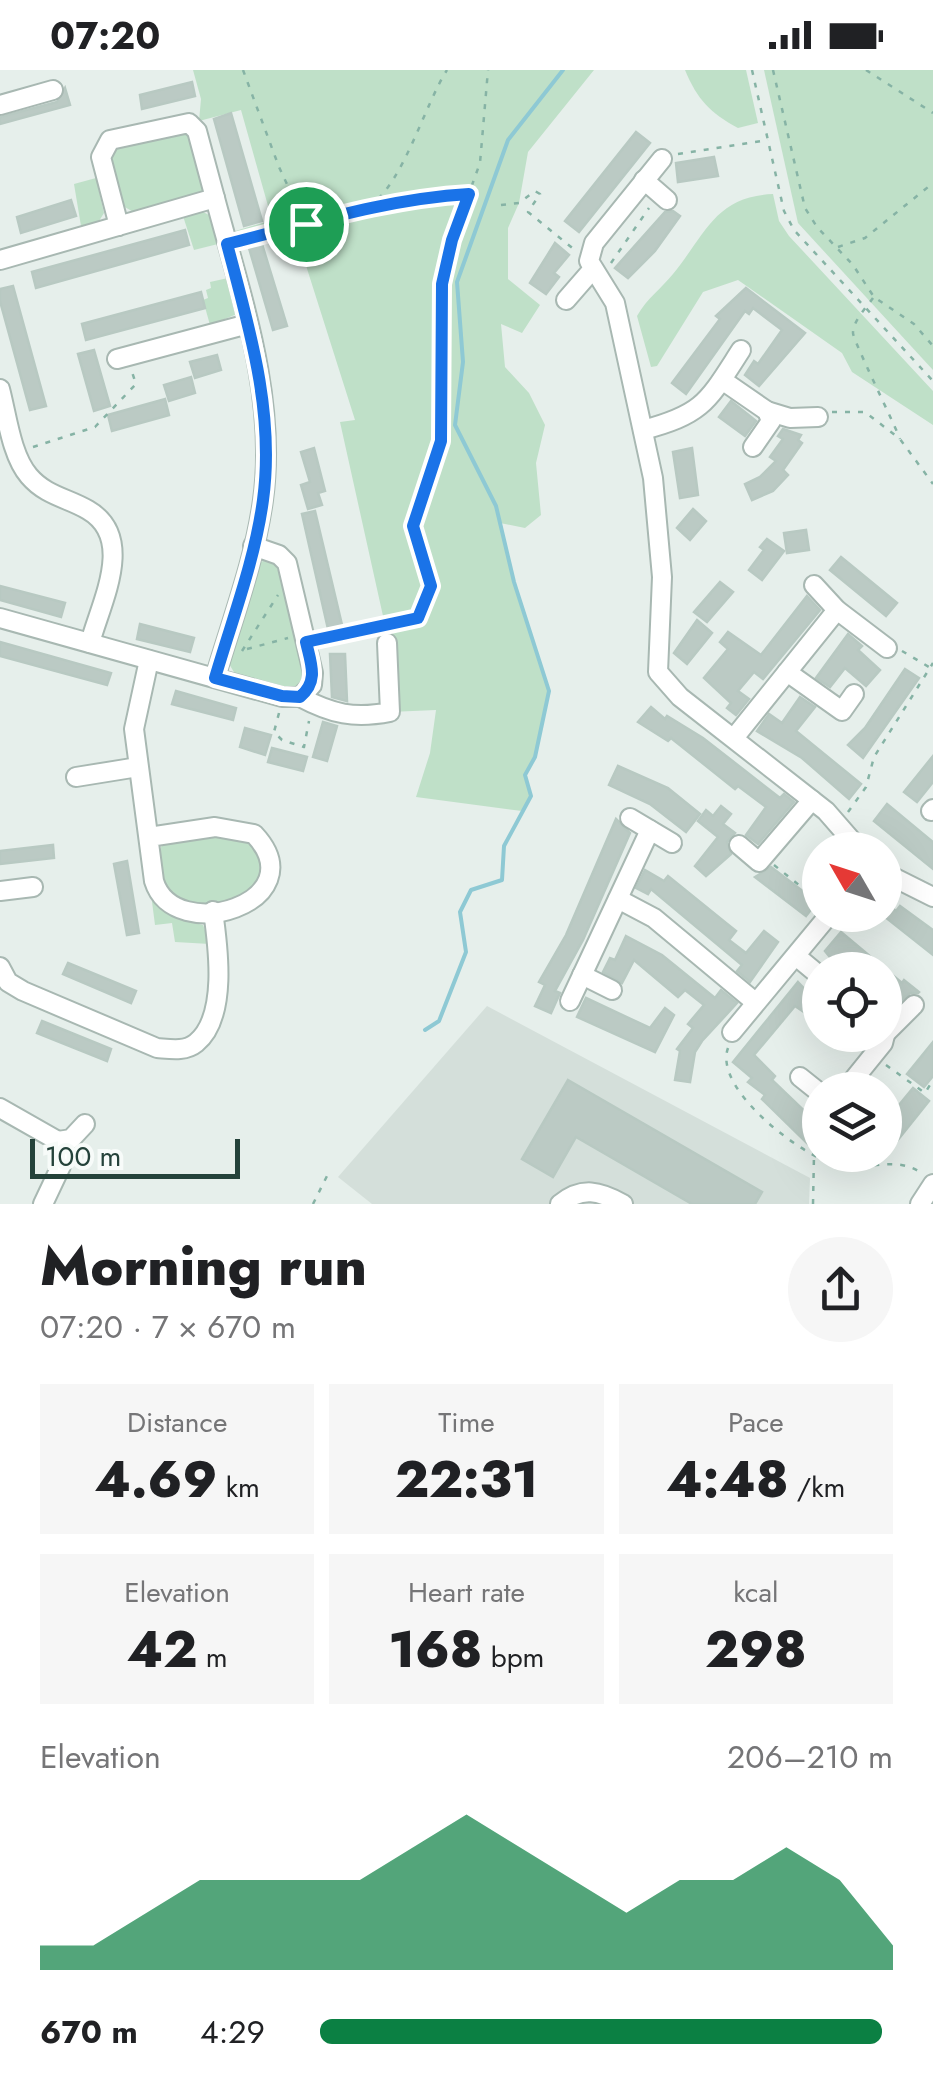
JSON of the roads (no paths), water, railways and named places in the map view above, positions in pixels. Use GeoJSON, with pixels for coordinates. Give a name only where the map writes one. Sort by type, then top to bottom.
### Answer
{"type":"FeatureCollection","features":[{"type":"Feature","properties":{"kind":"street"},"geometry":{"type":"LineString","coordinates":[[0,105],[54,90]]}},
{"type":"Feature","properties":{"kind":"street"},"geometry":{"type":"LineString","coordinates":[[118,226],[101,157],[110,140],[190,123],[197,131],[260,373],[265,462],[263,499],[253,546],[215,678]]}},
{"type":"Feature","properties":{"kind":"street"},"geometry":{"type":"LineString","coordinates":[[662,159],[594,243],[589,260],[615,304],[653,478],[662,577],[658,672],[680,697],[812,800],[844,832]]}},
{"type":"Feature","properties":{"kind":"street"},"geometry":{"type":"LineString","coordinates":[[644,180],[664,197]]}},
{"type":"Feature","properties":{"kind":"street"},"geometry":{"type":"LineString","coordinates":[[0,260],[215,198]]}},
{"type":"Feature","properties":{"kind":"street"},"geometry":{"type":"LineString","coordinates":[[566,300],[597,275]]}},
{"type":"Feature","properties":{"kind":"street"},"geometry":{"type":"LineString","coordinates":[[122,358],[248,324]]}},
{"type":"Feature","properties":{"kind":"street"},"geometry":{"type":"LineString","coordinates":[[643,430],[676,421],[706,404],[741,350]]}},
{"type":"Feature","properties":{"kind":"street"},"geometry":{"type":"LineString","coordinates":[[722,380],[767,411],[790,418],[826,414]]}},
{"type":"Feature","properties":{"kind":"street"},"geometry":{"type":"LineString","coordinates":[[0,388],[23,466],[51,495],[86,508],[113,536],[115,553],[90,643]]}},
{"type":"Feature","properties":{"kind":"street"},"geometry":{"type":"LineString","coordinates":[[753,447],[770,420],[767,411]]}},
{"type":"Feature","properties":{"kind":"street"},"geometry":{"type":"LineString","coordinates":[[253,546],[278,555],[287,563],[313,673],[312,684],[291,697]]}},
{"type":"Feature","properties":{"kind":"street"},"geometry":{"type":"LineString","coordinates":[[814,585],[837,610],[887,648]]}},
{"type":"Feature","properties":{"kind":"street"},"geometry":{"type":"LineString","coordinates":[[734,738],[837,610]]}},
{"type":"Feature","properties":{"kind":"street"},"geometry":{"type":"LineString","coordinates":[[0,618],[350,716],[390,712],[386,643]]}},
{"type":"Feature","properties":{"kind":"street"},"geometry":{"type":"LineString","coordinates":[[149,837],[227,828],[254,834],[263,844],[271,870],[262,892],[244,906],[188,913],[165,902],[154,882],[138,767],[136,707],[150,660]]}},
{"type":"Feature","properties":{"kind":"street"},"geometry":{"type":"LineString","coordinates":[[787,672],[842,711],[854,694]]}},
{"type":"Feature","properties":{"kind":"street"},"geometry":{"type":"LineString","coordinates":[[76,777],[138,767]]}},
{"type":"Feature","properties":{"kind":"street"},"geometry":{"type":"LineString","coordinates":[[747,878],[812,800]]}},
{"type":"Feature","properties":{"kind":"street"},"geometry":{"type":"LineString","coordinates":[[630,818],[672,843]]}},
{"type":"Feature","properties":{"kind":"street"},"geometry":{"type":"LineString","coordinates":[[570,1001],[650,830]]}},
{"type":"Feature","properties":{"kind":"street"},"geometry":{"type":"LineString","coordinates":[[739,846],[761,860]]}},
{"type":"Feature","properties":{"kind":"street"},"geometry":{"type":"LineString","coordinates":[[902,881],[933,897]]}},
{"type":"Feature","properties":{"kind":"street"},"geometry":{"type":"LineString","coordinates":[[0,891],[33,887]]}},
{"type":"Feature","properties":{"kind":"street"},"geometry":{"type":"LineString","coordinates":[[618,899],[654,918],[755,1002]]}},
{"type":"Feature","properties":{"kind":"street"},"geometry":{"type":"LineString","coordinates":[[0,967],[8,982],[23,991],[157,1048],[178,1050],[195,1044],[207,1029],[212,1010],[222,968],[213,912]]}},
{"type":"Feature","properties":{"kind":"street"},"geometry":{"type":"LineString","coordinates":[[732,1032],[815,932]]}},
{"type":"Feature","properties":{"kind":"street"},"geometry":{"type":"LineString","coordinates":[[796,956],[802,961]]}},
{"type":"Feature","properties":{"kind":"street"},"geometry":{"type":"LineString","coordinates":[[582,975],[612,990]]}},
{"type":"Feature","properties":{"kind":"street"},"geometry":{"type":"LineString","coordinates":[[902,1016],[914,1004]]}},
{"type":"Feature","properties":{"kind":"street"},"geometry":{"type":"LineString","coordinates":[[0,1108],[58,1142],[71,1139],[85,1124]]}},
{"type":"Feature","properties":{"kind":"street"},"geometry":{"type":"LineString","coordinates":[[43,1204],[61,1166],[58,1142]]}},
{"type":"Feature","properties":{"kind":"street"},"geometry":{"type":"LineString","coordinates":[[920,1204],[929,1180]]}},
{"type":"Feature","properties":{"kind":"street"},"geometry":{"type":"LineString","coordinates":[[560,1204],[588,1191],[606,1194],[623,1204]]}},
{"type":"Feature","properties":{"kind":"waterway"},"geometry":{"type":"LineString","coordinates":[[425,1030],[439,1021],[466,952],[460,912],[471,890],[502,880],[504,846],[531,796],[525,775],[535,757],[549,691],[514,582],[496,506],[455,425],[463,362],[457,282],[508,140],[563,70]]}}]}
